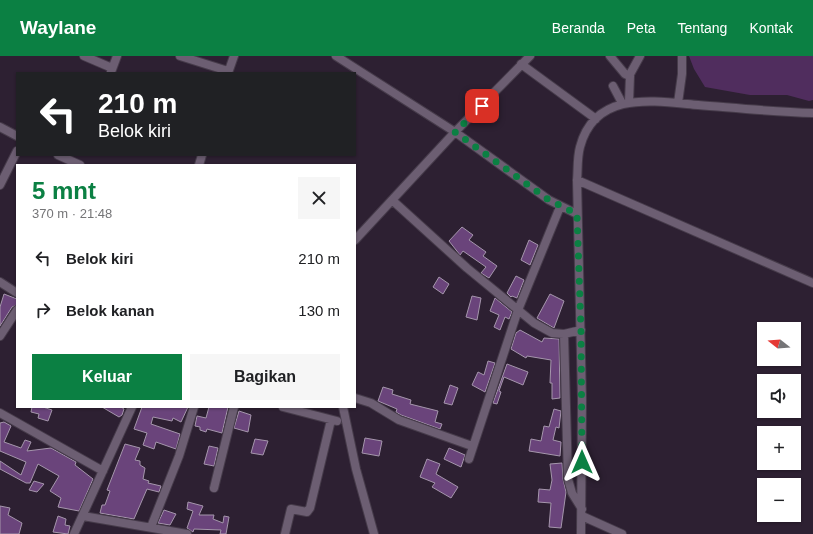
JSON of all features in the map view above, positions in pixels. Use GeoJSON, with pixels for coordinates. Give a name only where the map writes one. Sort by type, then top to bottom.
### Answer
{"type":"FeatureCollection","features":[{"type":"Feature","properties":{"kind":"street"},"geometry":{"type":"LineString","coordinates":[[84,56],[111,70],[117,56]]}},
{"type":"Feature","properties":{"kind":"street"},"geometry":{"type":"LineString","coordinates":[[180,56],[228,72],[234,56]]}},
{"type":"Feature","properties":{"kind":"street"},"geometry":{"type":"LineString","coordinates":[[336,56],[455,132],[564,208],[577,214]]}},
{"type":"Feature","properties":{"kind":"street"},"geometry":{"type":"LineString","coordinates":[[356,239],[455,132],[530,56]]}},
{"type":"Feature","properties":{"kind":"street"},"geometry":{"type":"LineString","coordinates":[[610,56],[625,74],[630,76]]}},
{"type":"Feature","properties":{"kind":"street"},"geometry":{"type":"LineString","coordinates":[[625,102],[630,76],[640,56]]}},
{"type":"Feature","properties":{"kind":"street"},"geometry":{"type":"LineString","coordinates":[[678,103],[682,74],[682,56]]}},
{"type":"Feature","properties":{"kind":"street"},"geometry":{"type":"LineString","coordinates":[[521,64],[596,119]]}},
{"type":"Feature","properties":{"kind":"street"},"geometry":{"type":"LineString","coordinates":[[613,86],[625,102]]}},
{"type":"Feature","properties":{"kind":"street"},"geometry":{"type":"LineString","coordinates":[[581,534],[581,330],[577,180],[578,158],[582,141],[596,119],[625,102],[678,103],[780,112],[813,113]]}},
{"type":"Feature","properties":{"kind":"street"},"geometry":{"type":"LineString","coordinates":[[0,126],[16,135]]}},
{"type":"Feature","properties":{"kind":"street"},"geometry":{"type":"LineString","coordinates":[[0,185],[16,153]]}},
{"type":"Feature","properties":{"kind":"street"},"geometry":{"type":"LineString","coordinates":[[61,156],[76,162]]}},
{"type":"Feature","properties":{"kind":"street"},"geometry":{"type":"LineString","coordinates":[[577,180],[813,283]]}},
{"type":"Feature","properties":{"kind":"street"},"geometry":{"type":"LineString","coordinates":[[392,200],[450,254],[540,328],[552,333],[568,333],[581,330]]}},
{"type":"Feature","properties":{"kind":"street"},"geometry":{"type":"LineString","coordinates":[[469,459],[472,446],[479,432],[518,310],[564,208]]}},
{"type":"Feature","properties":{"kind":"street"},"geometry":{"type":"LineString","coordinates":[[0,282],[16,292]]}},
{"type":"Feature","properties":{"kind":"street"},"geometry":{"type":"LineString","coordinates":[[0,336],[16,312]]}},
{"type":"Feature","properties":{"kind":"street"},"geometry":{"type":"LineString","coordinates":[[568,333],[568,479],[573,495],[582,512],[622,534]]}},
{"type":"Feature","properties":{"kind":"street"},"geometry":{"type":"LineString","coordinates":[[356,398],[371,403],[399,420],[472,446]]}},
{"type":"Feature","properties":{"kind":"street"},"geometry":{"type":"LineString","coordinates":[[74,534],[132,408]]}},
{"type":"Feature","properties":{"kind":"street"},"geometry":{"type":"LineString","coordinates":[[151,527],[179,456],[194,408]]}},
{"type":"Feature","properties":{"kind":"street"},"geometry":{"type":"LineString","coordinates":[[214,488],[234,408]]}},
{"type":"Feature","properties":{"kind":"street"},"geometry":{"type":"LineString","coordinates":[[285,534],[291,510],[294,509],[307,512],[310,508],[334,420],[287,408]]}},
{"type":"Feature","properties":{"kind":"street"},"geometry":{"type":"LineString","coordinates":[[343,408],[356,469],[374,534]]}},
{"type":"Feature","properties":{"kind":"street"},"geometry":{"type":"LineString","coordinates":[[0,413],[103,471]]}},
{"type":"Feature","properties":{"kind":"street"},"geometry":{"type":"LineString","coordinates":[[83,516],[187,534]]}},
{"type":"Feature","properties":{"kind":"shaded area"},"geometry":{"type":"Polygon","coordinates":[[[689,56],[813,56],[813,100],[809,101],[787,95],[750,95],[705,87],[694,69],[689,56]]]}},
{"type":"Feature","properties":{"kind":"building"},"geometry":{"type":"Polygon","coordinates":[[[462,227],[473,235],[469,240],[486,252],[483,256],[497,266],[489,278],[481,273],[486,267],[463,251],[460,255],[449,241],[462,227]]]}},
{"type":"Feature","properties":{"kind":"building"},"geometry":{"type":"Polygon","coordinates":[[[529,240],[538,245],[530,265],[521,260],[529,240]]]}},
{"type":"Feature","properties":{"kind":"building"},"geometry":{"type":"Polygon","coordinates":[[[516,276],[524,280],[517,298],[511,297],[507,293],[516,276]]]}},
{"type":"Feature","properties":{"kind":"building"},"geometry":{"type":"Polygon","coordinates":[[[439,277],[449,284],[443,294],[433,287],[439,277]]]}},
{"type":"Feature","properties":{"kind":"building"},"geometry":{"type":"Polygon","coordinates":[[[4,294],[16,299],[16,305],[12,307],[0,326],[0,307],[4,294]]]}},
{"type":"Feature","properties":{"kind":"building"},"geometry":{"type":"Polygon","coordinates":[[[550,294],[564,301],[554,328],[537,318],[550,294]]]}},
{"type":"Feature","properties":{"kind":"building"},"geometry":{"type":"Polygon","coordinates":[[[472,296],[481,298],[477,320],[466,317],[472,296]]]}},
{"type":"Feature","properties":{"kind":"building"},"geometry":{"type":"Polygon","coordinates":[[[495,298],[512,312],[509,319],[505,317],[500,330],[494,327],[499,315],[490,311],[495,298]]]}},
{"type":"Feature","properties":{"kind":"building"},"geometry":{"type":"Polygon","coordinates":[[[520,330],[542,342],[544,338],[559,339],[560,398],[552,399],[552,383],[550,383],[551,360],[527,356],[526,358],[511,349],[516,333],[520,330]]]}},
{"type":"Feature","properties":{"kind":"building"},"geometry":{"type":"Polygon","coordinates":[[[488,361],[495,363],[485,392],[472,385],[478,372],[484,375],[488,361]]]}},
{"type":"Feature","properties":{"kind":"building"},"geometry":{"type":"Polygon","coordinates":[[[507,364],[528,372],[523,385],[504,377],[499,391],[501,392],[497,404],[493,403],[507,364]]]}},
{"type":"Feature","properties":{"kind":"building"},"geometry":{"type":"Polygon","coordinates":[[[450,385],[458,388],[452,405],[444,403],[450,385]]]}},
{"type":"Feature","properties":{"kind":"building"},"geometry":{"type":"Polygon","coordinates":[[[383,387],[393,390],[392,394],[411,400],[410,404],[438,411],[435,422],[442,424],[440,429],[401,415],[396,412],[397,409],[378,401],[383,387]]]}},
{"type":"Feature","properties":{"kind":"building"},"geometry":{"type":"Polygon","coordinates":[[[32,408],[46,408],[52,410],[48,421],[38,418],[39,414],[31,412],[32,408]]]}},
{"type":"Feature","properties":{"kind":"building"},"geometry":{"type":"Polygon","coordinates":[[[104,408],[122,408],[124,409],[122,415],[119,417],[104,408]]]}},
{"type":"Feature","properties":{"kind":"building"},"geometry":{"type":"Polygon","coordinates":[[[142,408],[188,408],[181,422],[173,418],[172,421],[153,417],[151,424],[180,434],[176,449],[156,442],[154,449],[143,445],[147,433],[134,429],[142,408]]]}},
{"type":"Feature","properties":{"kind":"building"},"geometry":{"type":"Polygon","coordinates":[[[209,408],[228,408],[222,433],[207,429],[206,432],[200,430],[200,427],[195,426],[197,416],[206,418],[209,408]]]}},
{"type":"Feature","properties":{"kind":"building"},"geometry":{"type":"Polygon","coordinates":[[[554,409],[561,411],[559,428],[556,427],[553,440],[561,442],[560,456],[529,451],[531,439],[541,441],[544,426],[549,427],[554,409]]]}},
{"type":"Feature","properties":{"kind":"building"},"geometry":{"type":"Polygon","coordinates":[[[239,411],[251,415],[248,432],[234,428],[239,411]]]}},
{"type":"Feature","properties":{"kind":"building"},"geometry":{"type":"Polygon","coordinates":[[[4,422],[11,426],[4,442],[21,448],[25,440],[31,442],[27,451],[51,448],[76,462],[75,465],[93,479],[79,511],[58,507],[61,498],[50,491],[59,476],[38,464],[30,483],[26,483],[0,469],[0,461],[21,475],[26,462],[0,451],[0,423],[4,422]]]}},
{"type":"Feature","properties":{"kind":"building"},"geometry":{"type":"Polygon","coordinates":[[[365,438],[382,441],[379,456],[362,453],[365,438]]]}},
{"type":"Feature","properties":{"kind":"building"},"geometry":{"type":"Polygon","coordinates":[[[255,439],[268,441],[263,455],[251,453],[255,439]]]}},
{"type":"Feature","properties":{"kind":"building"},"geometry":{"type":"Polygon","coordinates":[[[125,444],[140,448],[135,460],[140,461],[140,465],[145,468],[143,479],[149,481],[148,483],[161,486],[159,492],[147,489],[134,519],[100,513],[102,505],[105,505],[110,491],[107,490],[125,444]]]}},
{"type":"Feature","properties":{"kind":"building"},"geometry":{"type":"Polygon","coordinates":[[[209,446],[218,448],[214,466],[204,464],[209,446]]]}},
{"type":"Feature","properties":{"kind":"building"},"geometry":{"type":"Polygon","coordinates":[[[449,448],[465,455],[461,467],[444,459],[449,448]]]}},
{"type":"Feature","properties":{"kind":"building"},"geometry":{"type":"Polygon","coordinates":[[[427,459],[440,464],[436,474],[458,487],[451,498],[432,487],[435,483],[420,477],[427,459]]]}},
{"type":"Feature","properties":{"kind":"building"},"geometry":{"type":"Polygon","coordinates":[[[562,463],[566,492],[561,528],[549,527],[551,503],[538,502],[539,489],[550,490],[552,480],[550,464],[562,463]]]}},
{"type":"Feature","properties":{"kind":"building"},"geometry":{"type":"Polygon","coordinates":[[[34,481],[44,484],[37,492],[29,490],[34,481]]]}},
{"type":"Feature","properties":{"kind":"building"},"geometry":{"type":"Polygon","coordinates":[[[188,502],[203,506],[199,515],[214,515],[213,519],[223,523],[224,516],[229,517],[226,534],[220,534],[221,530],[194,529],[193,532],[187,528],[193,511],[187,509],[188,502]]]}},
{"type":"Feature","properties":{"kind":"building"},"geometry":{"type":"Polygon","coordinates":[[[0,506],[10,508],[8,515],[22,523],[19,534],[0,534],[0,506]]]}},
{"type":"Feature","properties":{"kind":"building"},"geometry":{"type":"Polygon","coordinates":[[[164,510],[176,514],[170,525],[158,523],[164,510]]]}},
{"type":"Feature","properties":{"kind":"building"},"geometry":{"type":"Polygon","coordinates":[[[58,516],[66,519],[65,525],[70,526],[68,534],[53,532],[58,516]]]}},
{"type":"Feature","properties":{"kind":"route"},"geometry":{"type":"LineString","coordinates":[[482,106],[455,132],[556,205],[577,214],[581,330],[582,462]]}}]}
